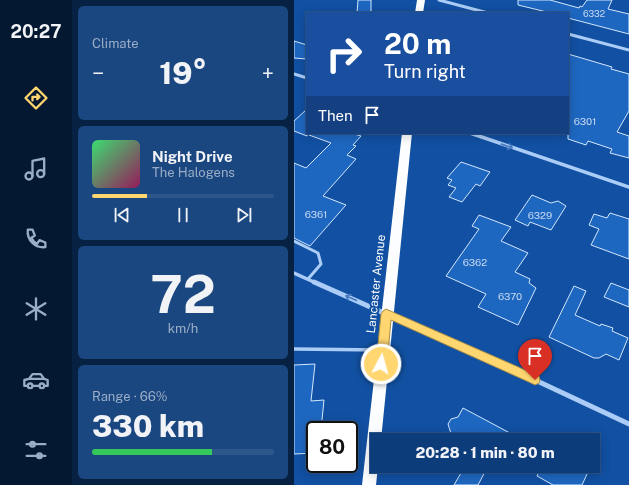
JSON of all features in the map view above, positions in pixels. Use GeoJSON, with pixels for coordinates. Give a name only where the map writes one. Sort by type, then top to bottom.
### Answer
{"type":"FeatureCollection","features":[{"type":"Feature","properties":{"kind":"highway"},"geometry":{"type":"LineString","coordinates":[[420,12],[421,0]]}},
{"type":"Feature","properties":{"kind":"highway","name":"Lancaster Avenue"},"geometry":{"type":"LineString","coordinates":[[369,485],[386,314],[407,134]]}},
{"type":"Feature","properties":{"kind":"street"},"geometry":{"type":"LineString","coordinates":[[438,0],[484,12]]}},
{"type":"Feature","properties":{"kind":"street"},"geometry":{"type":"LineString","coordinates":[[569,34],[629,50]]}},
{"type":"Feature","properties":{"kind":"street"},"geometry":{"type":"LineString","coordinates":[[294,74],[306,78]]}},
{"type":"Feature","properties":{"kind":"street"},"geometry":{"type":"LineString","coordinates":[[473,134],[629,187]]}},
{"type":"Feature","properties":{"kind":"street"},"geometry":{"type":"LineString","coordinates":[[294,272],[535,380],[629,424]]}},
{"type":"Feature","properties":{"kind":"lane"},"geometry":{"type":"LineString","coordinates":[[294,241],[318,253],[320,264],[308,279]]}},
{"type":"Feature","properties":{"kind":"lane"},"geometry":{"type":"LineString","coordinates":[[294,349],[383,350]]}},
{"type":"Feature","properties":{"kind":"building"},"geometry":{"type":"Polygon","coordinates":[[[358,0],[371,0],[371,12],[357,12],[358,0]]]}},
{"type":"Feature","properties":{"kind":"building"},"geometry":{"type":"Polygon","coordinates":[[[518,0],[550,0],[579,8],[580,6],[582,7],[587,0],[612,0],[608,9],[629,14],[629,34],[569,18],[569,12],[547,12],[518,5],[518,0]]]}},
{"type":"Feature","properties":{"kind":"building"},"geometry":{"type":"Polygon","coordinates":[[[294,41],[306,45],[306,59],[294,58],[294,41]]]}},
{"type":"Feature","properties":{"kind":"building"},"geometry":{"type":"Polygon","coordinates":[[[569,54],[612,67],[611,69],[629,74],[629,111],[617,132],[629,136],[629,158],[610,153],[612,149],[588,141],[586,145],[568,139],[569,54]]]}},
{"type":"Feature","properties":{"kind":"building"},"geometry":{"type":"Polygon","coordinates":[[[306,110],[307,136],[294,131],[294,121],[306,110]]]}},
{"type":"Feature","properties":{"kind":"building"},"geometry":{"type":"Polygon","coordinates":[[[354,134],[361,136],[353,145],[356,146],[347,155],[356,159],[323,196],[346,205],[310,246],[294,238],[294,163],[306,168],[331,143],[309,135],[354,134]]]}},
{"type":"Feature","properties":{"kind":"building"},"geometry":{"type":"Polygon","coordinates":[[[461,162],[490,172],[480,186],[476,184],[462,202],[449,197],[456,188],[448,185],[452,180],[447,178],[461,162]]]}},
{"type":"Feature","properties":{"kind":"building"},"geometry":{"type":"Polygon","coordinates":[[[532,195],[551,203],[558,201],[566,206],[551,230],[530,222],[528,226],[515,220],[532,195]]]}},
{"type":"Feature","properties":{"kind":"building"},"geometry":{"type":"Polygon","coordinates":[[[610,213],[629,219],[629,259],[591,245],[599,229],[589,225],[594,214],[607,218],[610,213]]]}},
{"type":"Feature","properties":{"kind":"building"},"geometry":{"type":"Polygon","coordinates":[[[479,215],[511,227],[501,241],[528,253],[515,272],[530,279],[529,283],[536,288],[518,325],[478,307],[486,294],[446,276],[479,229],[472,226],[479,215]]]}},
{"type":"Feature","properties":{"kind":"building"},"geometry":{"type":"Polygon","coordinates":[[[611,283],[629,290],[629,307],[604,297],[611,283]]]}},
{"type":"Feature","properties":{"kind":"building"},"geometry":{"type":"Polygon","coordinates":[[[574,286],[586,291],[575,315],[600,326],[601,324],[613,328],[612,331],[628,338],[619,360],[606,354],[599,358],[594,358],[549,337],[574,286]]]}},
{"type":"Feature","properties":{"kind":"building"},"geometry":{"type":"Polygon","coordinates":[[[315,364],[311,401],[324,400],[322,421],[306,421],[306,453],[294,454],[294,365],[315,364]]]}},
{"type":"Feature","properties":{"kind":"building"},"geometry":{"type":"Polygon","coordinates":[[[463,408],[510,433],[451,433],[448,424],[451,419],[458,417],[463,408]]]}},
{"type":"Feature","properties":{"kind":"building"},"geometry":{"type":"Polygon","coordinates":[[[461,473],[484,473],[478,485],[454,485],[461,473]]]}},
{"type":"Feature","properties":{"kind":"building"},"geometry":{"type":"Polygon","coordinates":[[[538,473],[588,473],[582,485],[553,485],[537,476],[538,473]]]}},
{"type":"Feature","properties":{"kind":"route"},"geometry":{"type":"LineString","coordinates":[[381,364],[386,314],[535,380]]}}]}
